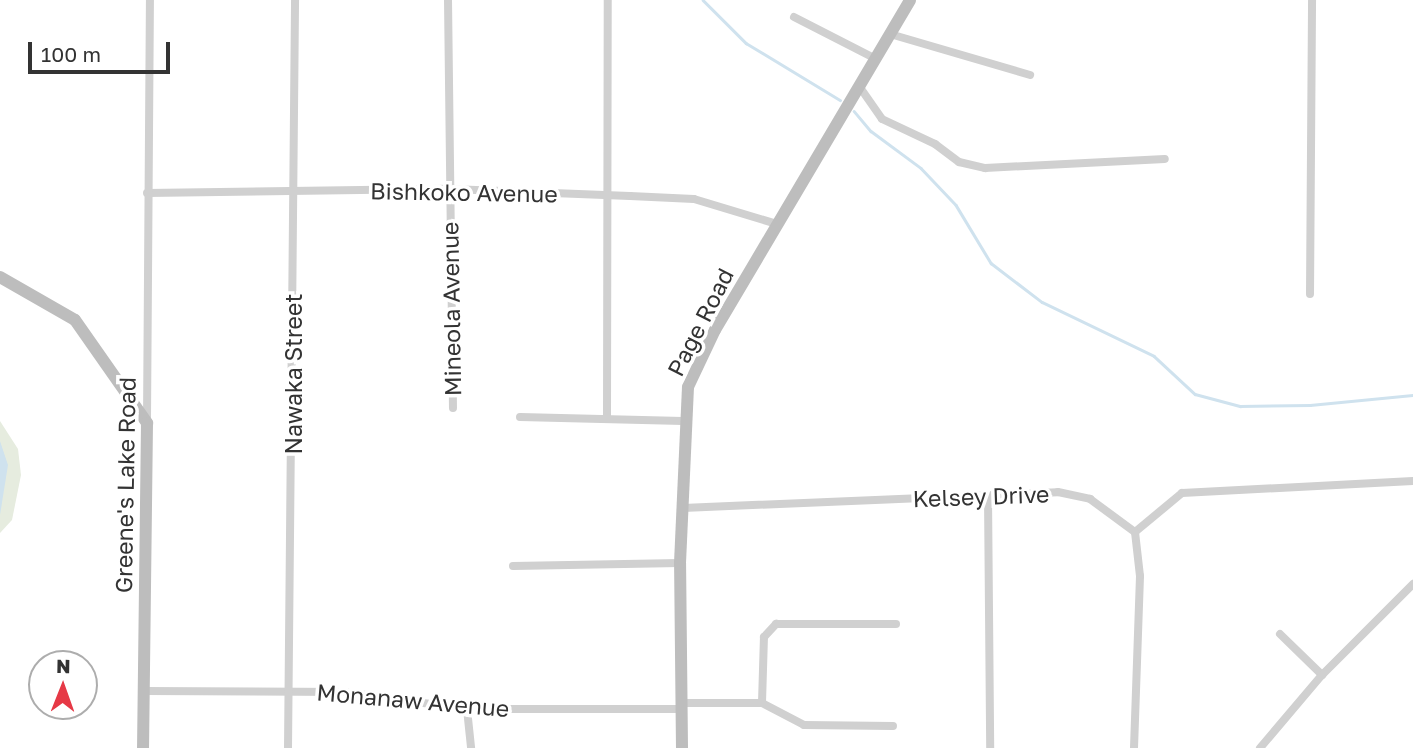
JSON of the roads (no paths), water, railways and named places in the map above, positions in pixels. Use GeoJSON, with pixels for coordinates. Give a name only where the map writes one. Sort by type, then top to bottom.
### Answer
{"type":"FeatureCollection","features":[{"type":"Feature","properties":{"kind":"main road","name":"Page Road"},"geometry":{"type":"LineString","coordinates":[[682,748],[680,564],[683,421],[698,362],[910,0]]}},
{"type":"Feature","properties":{"kind":"main road"},"geometry":{"type":"LineString","coordinates":[[0,277],[75,320],[147,423]]}},
{"type":"Feature","properties":{"kind":"main road","name":"Greene's Lake Road"},"geometry":{"type":"LineString","coordinates":[[143,748],[147,423]]}},
{"type":"Feature","properties":{"kind":"street","name":"Greene's Lake Road"},"geometry":{"type":"LineString","coordinates":[[147,423],[150,0]]}},
{"type":"Feature","properties":{"kind":"street","name":"Nawaka Street"},"geometry":{"type":"LineString","coordinates":[[288,748],[295,0]]}},
{"type":"Feature","properties":{"kind":"street","name":"Mineola Avenue"},"geometry":{"type":"LineString","coordinates":[[448,0],[453,408]]}},
{"type":"Feature","properties":{"kind":"street"},"geometry":{"type":"LineString","coordinates":[[607,419],[608,0]]}},
{"type":"Feature","properties":{"kind":"street"},"geometry":{"type":"LineString","coordinates":[[1310,294],[1312,0]]}},
{"type":"Feature","properties":{"kind":"street"},"geometry":{"type":"LineString","coordinates":[[794,17],[874,58]]}},
{"type":"Feature","properties":{"kind":"street"},"geometry":{"type":"LineString","coordinates":[[890,33],[1030,75]]}},
{"type":"Feature","properties":{"kind":"street"},"geometry":{"type":"LineString","coordinates":[[859,86],[882,119],[935,144],[959,162],[985,168],[1165,159]]}},
{"type":"Feature","properties":{"kind":"street","name":"Bishkoko Avenue"},"geometry":{"type":"LineString","coordinates":[[147,192],[449,189],[694,199],[777,224]]}},
{"type":"Feature","properties":{"kind":"street"},"geometry":{"type":"LineString","coordinates":[[520,417],[683,421]]}},
{"type":"Feature","properties":{"kind":"street"},"geometry":{"type":"LineString","coordinates":[[1134,748],[1140,576],[1135,532],[1182,493],[1413,481]]}},
{"type":"Feature","properties":{"kind":"street","name":"Kelsey Drive"},"geometry":{"type":"LineString","coordinates":[[683,508],[1058,492],[1090,499],[1135,532]]}},
{"type":"Feature","properties":{"kind":"street"},"geometry":{"type":"LineString","coordinates":[[988,496],[990,748]]}},
{"type":"Feature","properties":{"kind":"street"},"geometry":{"type":"LineString","coordinates":[[513,566],[680,564]]}},
{"type":"Feature","properties":{"kind":"street"},"geometry":{"type":"LineString","coordinates":[[1260,748],[1322,675],[1413,584]]}},
{"type":"Feature","properties":{"kind":"street"},"geometry":{"type":"LineString","coordinates":[[1406,593],[1413,601]]}},
{"type":"Feature","properties":{"kind":"street"},"geometry":{"type":"LineString","coordinates":[[893,726],[804,725],[762,703],[764,637],[776,624],[897,624]]}},
{"type":"Feature","properties":{"kind":"street"},"geometry":{"type":"LineString","coordinates":[[1280,634],[1322,675]]}},
{"type":"Feature","properties":{"kind":"street","name":"Monanaw Avenue"},"geometry":{"type":"LineString","coordinates":[[144,691],[290,689],[467,709],[762,703]]}},
{"type":"Feature","properties":{"kind":"street"},"geometry":{"type":"LineString","coordinates":[[467,709],[471,748]]}},
{"type":"Feature","properties":{"kind":"water"},"geometry":{"type":"Polygon","coordinates":[[[0,441],[8,465],[0,515],[0,441]]]}},
{"type":"Feature","properties":{"kind":"waterway"},"geometry":{"type":"LineString","coordinates":[[703,0],[746,43],[840,100]]}},
{"type":"Feature","properties":{"kind":"waterway"},"geometry":{"type":"LineString","coordinates":[[854,111],[871,131],[921,168],[956,205],[991,263],[1042,302],[1154,356],[1195,394],[1240,406],[1310,405],[1413,395]]}}]}
